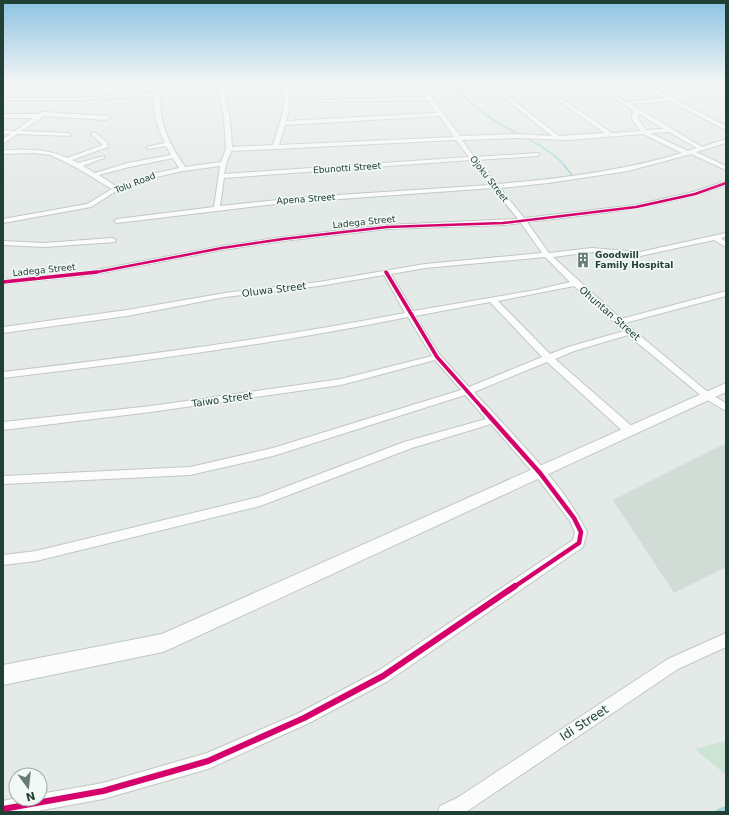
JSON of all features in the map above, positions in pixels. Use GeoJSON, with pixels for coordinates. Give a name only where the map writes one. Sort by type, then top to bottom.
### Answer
{"type":"FeatureCollection","features":[{"type":"Feature","properties":{"kind":"main road"},"geometry":{"type":"LineString","coordinates":[[3,674],[17,673],[163,643],[540,473],[726,387]]}},
{"type":"Feature","properties":{"kind":"street"},"geometry":{"type":"LineString","coordinates":[[3,142],[32,121]]}},
{"type":"Feature","properties":{"kind":"street"},"geometry":{"type":"LineString","coordinates":[[160,121],[168,144],[174,156],[183,168]]}},
{"type":"Feature","properties":{"kind":"street"},"geometry":{"type":"LineString","coordinates":[[217,207],[223,164],[229,148],[227,121]]}},
{"type":"Feature","properties":{"kind":"street"},"geometry":{"type":"LineString","coordinates":[[276,145],[284,123],[318,121]]}},
{"type":"Feature","properties":{"kind":"street","name":"Ojoku Street"},"geometry":{"type":"LineString","coordinates":[[446,121],[473,159],[522,220]]}},
{"type":"Feature","properties":{"kind":"street"},"geometry":{"type":"LineString","coordinates":[[536,121],[558,138]]}},
{"type":"Feature","properties":{"kind":"street"},"geometry":{"type":"LineString","coordinates":[[591,121],[611,135]]}},
{"type":"Feature","properties":{"kind":"street"},"geometry":{"type":"LineString","coordinates":[[636,121],[645,133],[726,168]]}},
{"type":"Feature","properties":{"kind":"street"},"geometry":{"type":"LineString","coordinates":[[654,121],[702,149]]}},
{"type":"Feature","properties":{"kind":"street"},"geometry":{"type":"LineString","coordinates":[[713,121],[726,128]]}},
{"type":"Feature","properties":{"kind":"street"},"geometry":{"type":"LineString","coordinates":[[229,148],[518,136],[558,138],[645,133],[669,130]]}},
{"type":"Feature","properties":{"kind":"street"},"geometry":{"type":"LineString","coordinates":[[3,132],[68,135]]}},
{"type":"Feature","properties":{"kind":"street"},"geometry":{"type":"LineString","coordinates":[[66,160],[106,146],[94,134]]}},
{"type":"Feature","properties":{"kind":"street","name":"Apena Street"},"geometry":{"type":"LineString","coordinates":[[118,221],[217,207],[309,199],[495,187],[586,176],[629,168],[689,153],[726,141]]}},
{"type":"Feature","properties":{"kind":"street"},"geometry":{"type":"LineString","coordinates":[[149,147],[168,144]]}},
{"type":"Feature","properties":{"kind":"street"},"geometry":{"type":"LineString","coordinates":[[3,152],[41,152],[52,154],[94,175],[116,189]]}},
{"type":"Feature","properties":{"kind":"street","name":"Ebunotti Street"},"geometry":{"type":"LineString","coordinates":[[221,176],[537,154]]}},
{"type":"Feature","properties":{"kind":"street"},"geometry":{"type":"LineString","coordinates":[[94,175],[128,165],[174,156]]}},
{"type":"Feature","properties":{"kind":"street"},"geometry":{"type":"LineString","coordinates":[[76,166],[102,157]]}},
{"type":"Feature","properties":{"kind":"street","name":"Tolu Road"},"geometry":{"type":"LineString","coordinates":[[3,221],[89,206],[116,189],[154,175],[183,168],[223,164]]}},
{"type":"Feature","properties":{"kind":"street","name":"Ladega Street"},"geometry":{"type":"LineString","coordinates":[[3,282],[91,273],[222,248],[291,238],[387,227],[503,223],[636,206],[695,194],[726,183]]}},
{"type":"Feature","properties":{"kind":"street","name":"Ohuntan Street"},"geometry":{"type":"LineString","coordinates":[[522,220],[546,254],[576,283],[630,332],[707,396],[726,408]]}},
{"type":"Feature","properties":{"kind":"street","name":"Oluwa Street"},"geometry":{"type":"LineString","coordinates":[[3,330],[127,313],[225,295],[319,284],[425,266],[604,250],[620,253],[640,254],[726,236]]}},
{"type":"Feature","properties":{"kind":"street"},"geometry":{"type":"LineString","coordinates":[[716,238],[726,245]]}},
{"type":"Feature","properties":{"kind":"street"},"geometry":{"type":"LineString","coordinates":[[3,243],[44,245],[112,240]]}},
{"type":"Feature","properties":{"kind":"street"},"geometry":{"type":"LineString","coordinates":[[3,809],[103,791],[208,761],[304,718],[383,676],[579,543],[581,532],[574,518],[540,473],[437,357],[386,272]]}},
{"type":"Feature","properties":{"kind":"street"},"geometry":{"type":"LineString","coordinates":[[3,375],[144,358],[325,331],[463,304],[494,300],[576,283]]}},
{"type":"Feature","properties":{"kind":"street"},"geometry":{"type":"LineString","coordinates":[[619,322],[726,293]]}},
{"type":"Feature","properties":{"kind":"street"},"geometry":{"type":"LineString","coordinates":[[494,300],[549,359],[630,431]]}},
{"type":"Feature","properties":{"kind":"street"},"geometry":{"type":"LineString","coordinates":[[3,480],[190,471],[273,452],[468,391],[571,349],[630,332]]}},
{"type":"Feature","properties":{"kind":"street","name":"Taiwo Street"},"geometry":{"type":"LineString","coordinates":[[3,426],[151,409],[341,382],[437,357]]}},
{"type":"Feature","properties":{"kind":"street"},"geometry":{"type":"LineString","coordinates":[[3,560],[36,556],[260,500],[408,445],[492,420]]}},
{"type":"Feature","properties":{"kind":"street","name":"Idi Street"},"geometry":{"type":"LineString","coordinates":[[446,812],[463,804],[673,664],[726,640]]}},
{"type":"Feature","properties":{"kind":"shaded area"},"geometry":{"type":"Polygon","coordinates":[[[726,443],[726,567],[674,593],[613,500],[726,443]]]}},
{"type":"Feature","properties":{"kind":"green space"},"geometry":{"type":"Polygon","coordinates":[[[726,741],[726,775],[695,749],[726,741]]]}},
{"type":"Feature","properties":{"kind":"waterway"},"geometry":{"type":"LineString","coordinates":[[495,121],[542,147],[564,165]]}},
{"type":"Feature","properties":{"kind":"waterway"},"geometry":{"type":"LineString","coordinates":[[564,165],[571,174]]}},
{"type":"Feature","properties":{"kind":"waterway"},"geometry":{"type":"LineString","coordinates":[[717,812],[726,808]]}},
{"type":"Feature","properties":{"kind":"cycle path"},"geometry":{"type":"LineString","coordinates":[[3,282],[91,273],[222,248],[283,239],[387,227],[503,223],[636,207],[695,194],[726,183]]}},
{"type":"Feature","properties":{"kind":"cycle path"},"geometry":{"type":"LineString","coordinates":[[3,809],[103,791],[208,761],[304,718],[383,676],[579,543],[581,532],[574,518],[540,473],[437,357],[386,272]]}},
{"type":"Feature","properties":{"kind":"place","name":"Goodwill Family Hospital"},"geometry":{"type":"Point","coordinates":[583,260]}}]}
